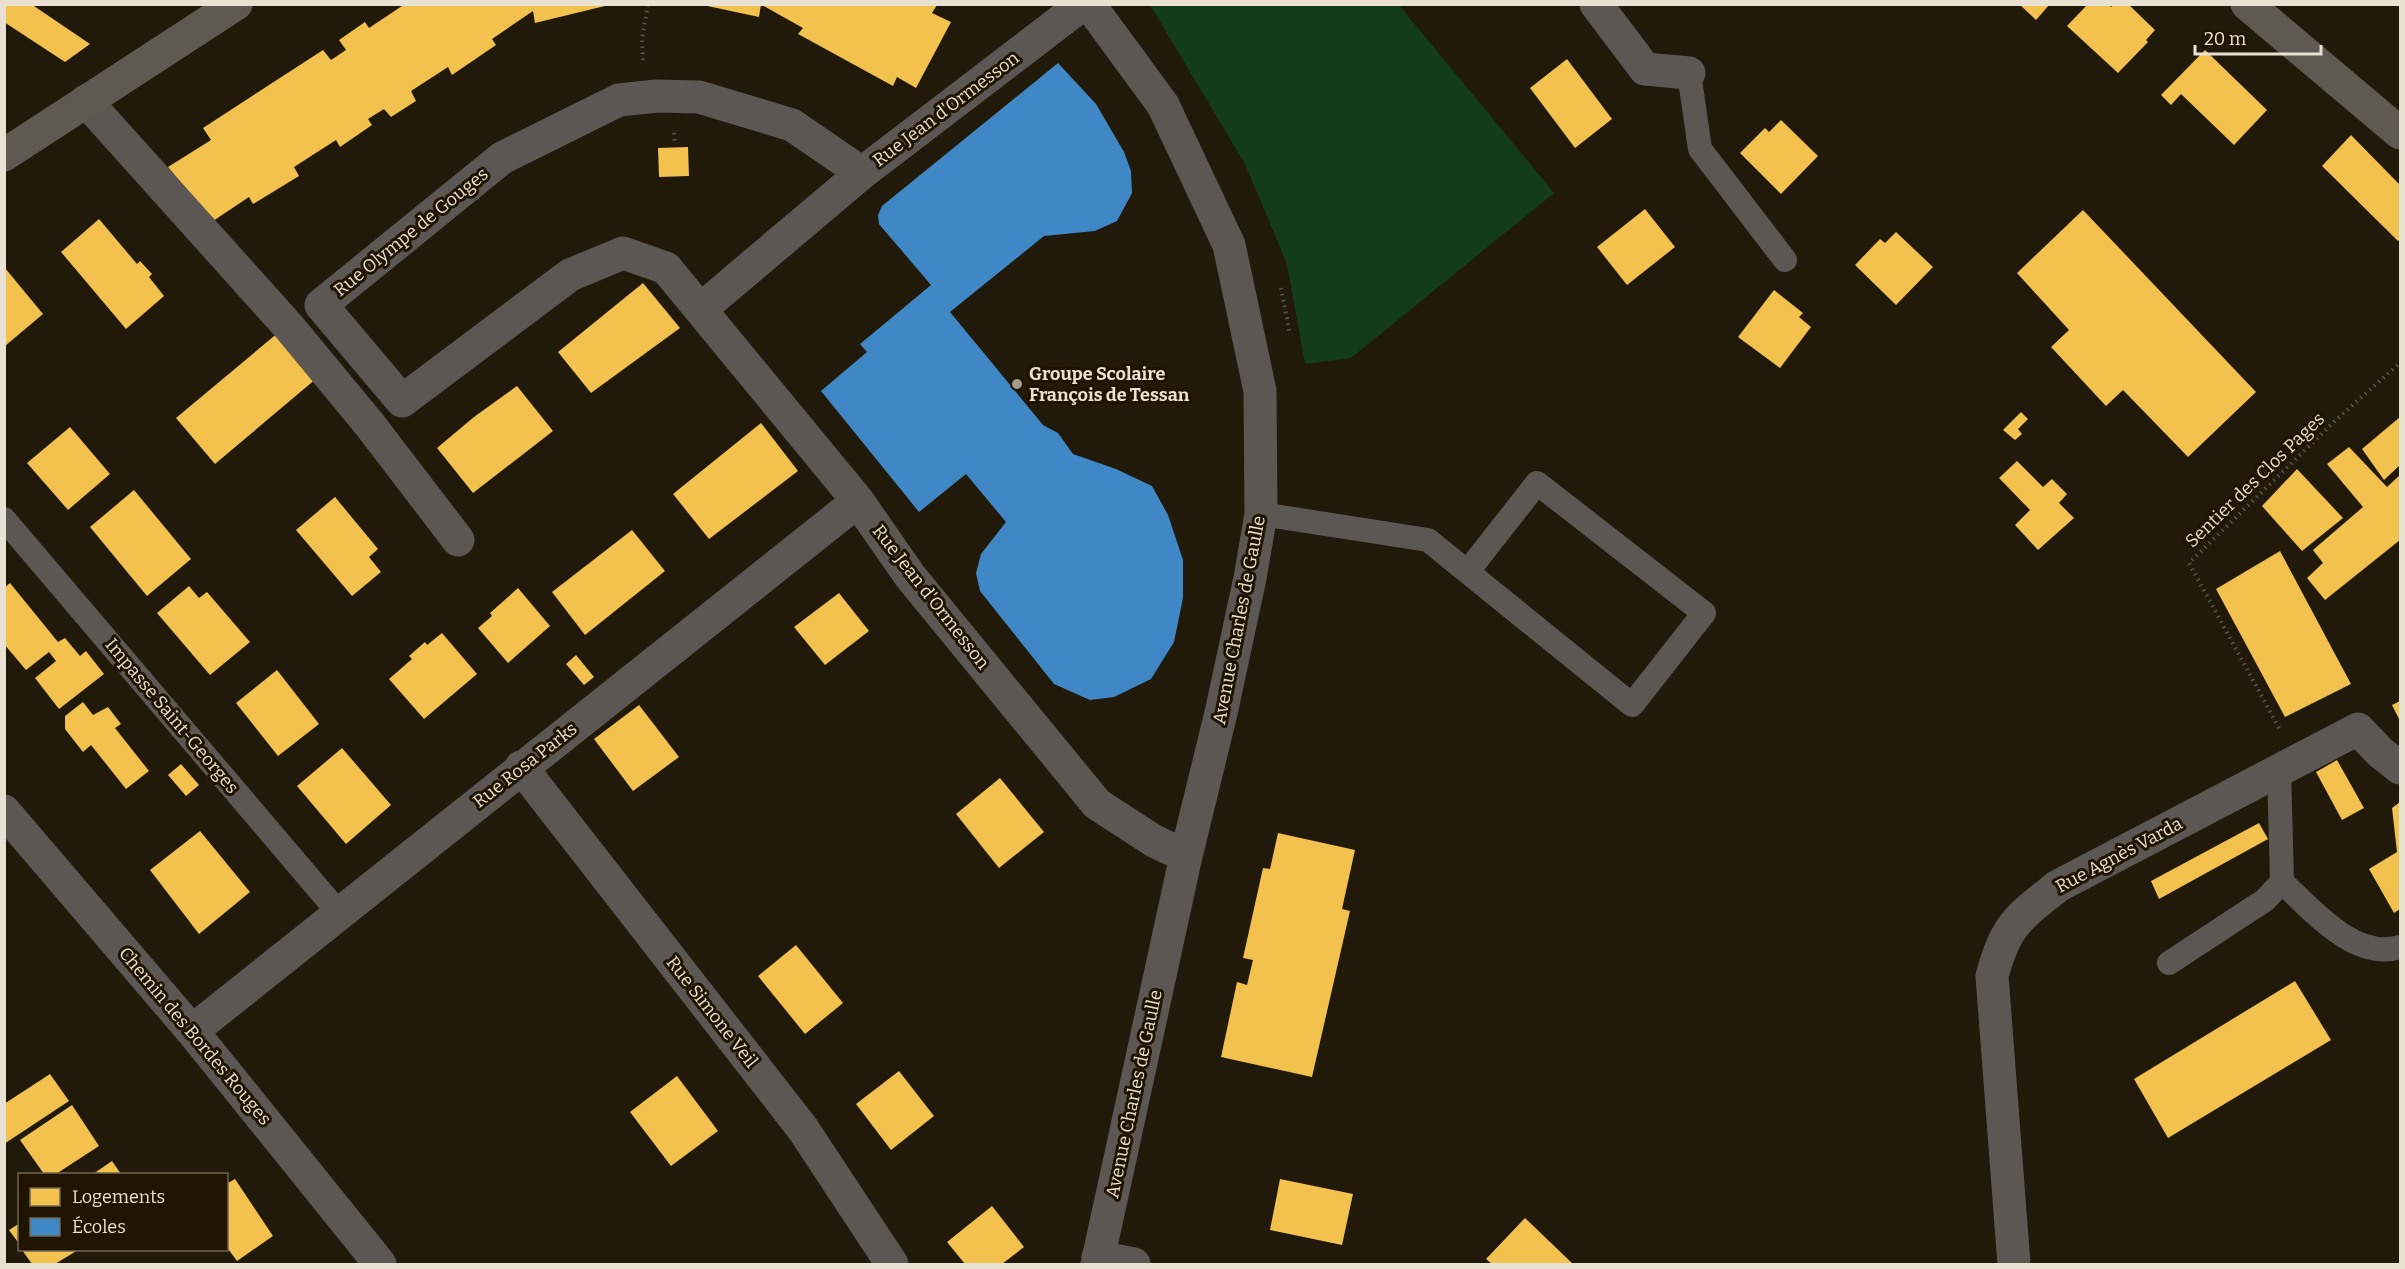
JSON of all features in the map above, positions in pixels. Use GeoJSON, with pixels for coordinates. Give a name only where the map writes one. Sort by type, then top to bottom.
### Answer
{"type":"FeatureCollection","features":[{"type":"Feature","properties":{"kind":"street"},"geometry":{"type":"LineString","coordinates":[[4,155],[236,4]]}},
{"type":"Feature","properties":{"kind":"street","name":"Rue Jean d'Ormesson"},"geometry":{"type":"LineString","coordinates":[[701,309],[862,174],[1083,4]]}},
{"type":"Feature","properties":{"kind":"street","name":"Avenue Charles de Gaulle"},"geometry":{"type":"LineString","coordinates":[[1089,4],[1163,105],[1229,245],[1260,391],[1261,514],[1250,578],[1221,713],[1186,856],[1097,1261]]}},
{"type":"Feature","properties":{"kind":"street"},"geometry":{"type":"LineString","coordinates":[[1596,4],[1645,69],[1689,73]]}},
{"type":"Feature","properties":{"kind":"street"},"geometry":{"type":"LineString","coordinates":[[2247,4],[2400,133]]}},
{"type":"Feature","properties":{"kind":"street","name":"Rue Olympe de Gouges"},"geometry":{"type":"LineString","coordinates":[[624,253],[570,275],[402,401],[321,305],[502,158],[619,100],[657,96],[699,98],[792,125],[862,174]]}},
{"type":"Feature","properties":{"kind":"street"},"geometry":{"type":"LineString","coordinates":[[86,101],[289,327],[370,425],[458,540]]}},
{"type":"Feature","properties":{"kind":"street","name":"Rue Jean d'Ormesson"},"geometry":{"type":"LineString","coordinates":[[624,253],[666,268],[858,501],[910,576],[1097,804],[1154,841],[1186,856]]}},
{"type":"Feature","properties":{"kind":"street","name":"Rue Rosa Parks"},"geometry":{"type":"LineString","coordinates":[[192,1031],[858,501]]}},
{"type":"Feature","properties":{"kind":"street","name":"Rue Agnès Varda"},"geometry":{"type":"LineString","coordinates":[[2014,1264],[1992,976],[2000,945],[2018,918],[2058,886],[2358,729],[2380,752],[2400,768]]}},
{"type":"Feature","properties":{"kind":"street","name":"Rue Simone Veil"},"geometry":{"type":"LineString","coordinates":[[521,767],[802,1129],[892,1264]]}},
{"type":"Feature","properties":{"kind":"street","name":"Chemin des Bordes Rouges"},"geometry":{"type":"LineString","coordinates":[[4,811],[192,1031],[381,1264]]}},
{"type":"Feature","properties":{"kind":"street"},"geometry":{"type":"LineString","coordinates":[[1097,1261],[1134,1264]]}},
{"type":"Feature","properties":{"kind":"lane"},"geometry":{"type":"LineString","coordinates":[[1689,73],[1700,149],[1785,260]]}},
{"type":"Feature","properties":{"kind":"lane"},"geometry":{"type":"LineString","coordinates":[[1261,514],[1428,540],[1632,705],[1704,613],[1537,483],[1468,571]]}},
{"type":"Feature","properties":{"kind":"lane","name":"Impasse Saint-Georges"},"geometry":{"type":"LineString","coordinates":[[4,519],[339,914]]}},
{"type":"Feature","properties":{"kind":"lane"},"geometry":{"type":"LineString","coordinates":[[2169,963],[2265,900],[2282,882],[2288,765]]}},
{"type":"Feature","properties":{"kind":"lane"},"geometry":{"type":"LineString","coordinates":[[2282,882],[2316,914],[2353,940],[2379,950],[2400,947]]}},
{"type":"Feature","properties":{"kind":"path","name":"Sentier des Clos Pages"},"geometry":{"type":"LineString","coordinates":[[2288,765],[2189,562],[2337,419],[2400,363]]}},
{"type":"Feature","properties":{"kind":"green space"},"geometry":{"type":"Polygon","coordinates":[[[1150,5],[1399,5],[1554,193],[1351,358],[1305,364],[1287,264],[1245,164],[1150,5]]]}},
{"type":"Feature","properties":{"kind":"building: Logements"},"geometry":{"type":"Polygon","coordinates":[[[4,4],[31,4],[90,44],[65,62],[4,22],[4,4]]]}},
{"type":"Feature","properties":{"kind":"building: Logements"},"geometry":{"type":"Polygon","coordinates":[[[405,4],[609,5],[535,23],[533,11],[492,39],[496,45],[452,75],[448,67],[411,91],[416,101],[391,117],[384,109],[368,119],[372,125],[340,147],[336,140],[294,167],[299,176],[253,204],[249,197],[213,221],[168,167],[211,140],[203,128],[323,50],[331,60],[346,50],[339,40],[365,22],[369,28],[405,4]]]}},
{"type":"Feature","properties":{"kind":"building: Logements"},"geometry":{"type":"Polygon","coordinates":[[[698,4],[761,4],[759,17],[698,4]]]}},
{"type":"Feature","properties":{"kind":"building: Logements"},"geometry":{"type":"Polygon","coordinates":[[[2019,4],[2050,4],[2036,20],[2019,4]]]}},
{"type":"Feature","properties":{"kind":"building: Logements"},"geometry":{"type":"Polygon","coordinates":[[[2114,4],[2128,4],[2155,30],[2146,40],[2148,42],[2118,73],[2067,26],[2087,5],[2109,5],[2111,7],[2114,4]]]}},
{"type":"Feature","properties":{"kind":"building: Logements"},"geometry":{"type":"Polygon","coordinates":[[[762,5],[937,5],[932,13],[951,22],[916,88],[897,77],[893,86],[798,34],[803,28],[762,5]]]}},
{"type":"Feature","properties":{"kind":"building: Logements"},"geometry":{"type":"Polygon","coordinates":[[[2205,50],[2267,110],[2234,145],[2181,94],[2171,105],[2161,95],[2205,50]]]}},
{"type":"Feature","properties":{"kind":"building: Logements"},"geometry":{"type":"Polygon","coordinates":[[[1567,59],[1612,119],[1575,148],[1530,88],[1567,59]]]}},
{"type":"Feature","properties":{"kind":"building: Logements"},"geometry":{"type":"Polygon","coordinates":[[[1781,120],[1818,156],[1781,194],[1740,153],[1765,128],[1769,132],[1781,120]]]}},
{"type":"Feature","properties":{"kind":"building: Logements"},"geometry":{"type":"Polygon","coordinates":[[[2351,135],[2400,185],[2400,239],[2398,241],[2322,166],[2351,135]]]}},
{"type":"Feature","properties":{"kind":"building: Logements"},"geometry":{"type":"Polygon","coordinates":[[[688,147],[689,176],[659,177],[658,148],[688,147]]]}},
{"type":"Feature","properties":{"kind":"building: Logements"},"geometry":{"type":"Polygon","coordinates":[[[1645,209],[1675,247],[1627,285],[1597,247],[1645,209]]]}},
{"type":"Feature","properties":{"kind":"building: Logements"},"geometry":{"type":"Polygon","coordinates":[[[2083,210],[2256,392],[2188,457],[2123,390],[2106,406],[2051,347],[2069,330],[2017,273],[2083,210]]]}},
{"type":"Feature","properties":{"kind":"building: Logements"},"geometry":{"type":"Polygon","coordinates":[[[99,219],[137,264],[140,261],[152,274],[149,277],[164,296],[126,329],[61,252],[99,219]]]}},
{"type":"Feature","properties":{"kind":"building: Logements"},"geometry":{"type":"Polygon","coordinates":[[[1896,232],[1933,267],[1896,305],[1855,265],[1880,239],[1885,243],[1896,232]]]}},
{"type":"Feature","properties":{"kind":"building: Logements"},"geometry":{"type":"Polygon","coordinates":[[[5,268],[43,314],[5,346],[5,268]]]}},
{"type":"Feature","properties":{"kind":"building: Logements"},"geometry":{"type":"Polygon","coordinates":[[[643,283],[680,328],[591,393],[558,352],[643,283]]]}},
{"type":"Feature","properties":{"kind":"building: Logements"},"geometry":{"type":"Polygon","coordinates":[[[1774,290],[1803,313],[1799,317],[1811,327],[1780,368],[1738,337],[1774,290]]]}},
{"type":"Feature","properties":{"kind":"building: Logements"},"geometry":{"type":"Polygon","coordinates":[[[279,332],[317,378],[215,464],[176,418],[279,332]]]}},
{"type":"Feature","properties":{"kind":"building: Logements"},"geometry":{"type":"Polygon","coordinates":[[[517,386],[553,431],[473,493],[437,448],[474,417],[517,386]]]}},
{"type":"Feature","properties":{"kind":"building: Logements"},"geometry":{"type":"Polygon","coordinates":[[[2021,412],[2028,419],[2018,429],[2022,434],[2015,440],[2003,430],[2021,412]]]}},
{"type":"Feature","properties":{"kind":"building: Logements"},"geometry":{"type":"Polygon","coordinates":[[[2400,417],[2400,465],[2384,480],[2362,449],[2400,417]]]}},
{"type":"Feature","properties":{"kind":"building: Logements"},"geometry":{"type":"Polygon","coordinates":[[[761,423],[798,471],[709,539],[673,494],[761,423]]]}},
{"type":"Feature","properties":{"kind":"building: Logements"},"geometry":{"type":"Polygon","coordinates":[[[70,427],[110,474],[68,510],[27,463],[70,427]]]}},
{"type":"Feature","properties":{"kind":"building: Logements"},"geometry":{"type":"Polygon","coordinates":[[[2349,447],[2387,487],[2400,475],[2400,540],[2325,600],[2307,578],[2323,563],[2313,550],[2363,507],[2327,464],[2349,447]]]}},
{"type":"Feature","properties":{"kind":"building: Logements"},"geometry":{"type":"Polygon","coordinates":[[[2017,461],[2043,487],[2052,479],[2067,494],[2059,503],[2074,518],[2038,550],[2015,525],[2030,510],[1999,478],[2017,461]]]}},
{"type":"Feature","properties":{"kind":"building: Logements"},"geometry":{"type":"Polygon","coordinates":[[[2297,469],[2343,518],[2302,551],[2262,506],[2297,469]]]}},
{"type":"Feature","properties":{"kind":"building: Logements"},"geometry":{"type":"Polygon","coordinates":[[[134,490],[191,559],[147,596],[90,527],[134,490]]]}},
{"type":"Feature","properties":{"kind":"building: Logements"},"geometry":{"type":"Polygon","coordinates":[[[335,497],[378,549],[369,557],[381,572],[352,596],[296,530],[335,497]]]}},
{"type":"Feature","properties":{"kind":"building: Logements"},"geometry":{"type":"Polygon","coordinates":[[[632,530],[665,571],[585,635],[552,592],[632,530]]]}},
{"type":"Feature","properties":{"kind":"building: Logements"},"geometry":{"type":"Polygon","coordinates":[[[2280,551],[2351,684],[2285,717],[2216,589],[2280,551]]]}},
{"type":"Feature","properties":{"kind":"building: Logements"},"geometry":{"type":"Polygon","coordinates":[[[10,583],[58,642],[65,638],[80,656],[86,651],[104,674],[59,709],[35,678],[56,661],[49,652],[26,670],[4,644],[4,588],[10,583]]]}},
{"type":"Feature","properties":{"kind":"building: Logements"},"geometry":{"type":"Polygon","coordinates":[[[189,586],[199,598],[207,592],[250,642],[210,675],[157,613],[189,586]]]}},
{"type":"Feature","properties":{"kind":"building: Logements"},"geometry":{"type":"Polygon","coordinates":[[[518,588],[550,626],[508,663],[478,628],[492,616],[490,613],[518,588]]]}},
{"type":"Feature","properties":{"kind":"building: Logements"},"geometry":{"type":"Polygon","coordinates":[[[839,593],[869,631],[825,665],[794,627],[839,593]]]}},
{"type":"Feature","properties":{"kind":"building: Logements"},"geometry":{"type":"Polygon","coordinates":[[[442,633],[477,674],[424,719],[389,679],[412,659],[409,656],[425,642],[427,645],[442,633]]]}},
{"type":"Feature","properties":{"kind":"building: Logements"},"geometry":{"type":"Polygon","coordinates":[[[576,655],[594,677],[584,685],[566,664],[576,655]]]}},
{"type":"Feature","properties":{"kind":"building: Logements"},"geometry":{"type":"Polygon","coordinates":[[[277,670],[319,724],[278,756],[236,703],[277,670]]]}},
{"type":"Feature","properties":{"kind":"building: Logements"},"geometry":{"type":"Polygon","coordinates":[[[2400,701],[2400,721],[2392,705],[2400,701]]]}},
{"type":"Feature","properties":{"kind":"building: Logements"},"geometry":{"type":"Polygon","coordinates":[[[83,702],[93,715],[108,707],[121,724],[115,728],[149,771],[126,789],[91,745],[83,752],[65,729],[65,716],[83,702]]]}},
{"type":"Feature","properties":{"kind":"building: Logements"},"geometry":{"type":"Polygon","coordinates":[[[639,705],[679,757],[633,791],[594,739],[639,705]]]}},
{"type":"Feature","properties":{"kind":"building: Logements"},"geometry":{"type":"Polygon","coordinates":[[[342,748],[391,805],[346,844],[297,786],[342,748]]]}},
{"type":"Feature","properties":{"kind":"building: Logements"},"geometry":{"type":"Polygon","coordinates":[[[2337,760],[2364,808],[2342,820],[2316,772],[2337,760]]]}},
{"type":"Feature","properties":{"kind":"building: Logements"},"geometry":{"type":"Polygon","coordinates":[[[181,764],[199,785],[186,796],[168,775],[181,764]]]}},
{"type":"Feature","properties":{"kind":"building: Logements"},"geometry":{"type":"Polygon","coordinates":[[[1000,778],[1044,832],[999,868],[956,814],[1000,778]]]}},
{"type":"Feature","properties":{"kind":"building: Logements"},"geometry":{"type":"Polygon","coordinates":[[[2400,802],[2400,909],[2394,913],[2369,869],[2397,852],[2392,808],[2400,802]]]}},
{"type":"Feature","properties":{"kind":"building: Logements"},"geometry":{"type":"Polygon","coordinates":[[[2259,823],[2268,839],[2159,899],[2151,881],[2259,823]]]}},
{"type":"Feature","properties":{"kind":"building: Logements"},"geometry":{"type":"Polygon","coordinates":[[[200,831],[250,892],[199,934],[150,870],[200,831]]]}},
{"type":"Feature","properties":{"kind":"building: Logements"},"geometry":{"type":"Polygon","coordinates":[[[1278,833],[1355,850],[1342,909],[1350,911],[1312,1077],[1221,1057],[1237,982],[1247,985],[1253,960],[1243,958],[1263,868],[1270,869],[1278,833]]]}},
{"type":"Feature","properties":{"kind":"building: Logements"},"geometry":{"type":"Polygon","coordinates":[[[796,945],[843,1003],[805,1034],[758,976],[796,945]]]}},
{"type":"Feature","properties":{"kind":"building: Logements"},"geometry":{"type":"Polygon","coordinates":[[[2295,981],[2331,1040],[2168,1138],[2134,1079],[2295,981]]]}},
{"type":"Feature","properties":{"kind":"building: Logements"},"geometry":{"type":"Polygon","coordinates":[[[899,1071],[934,1116],[891,1150],[856,1104],[899,1071]]]}},
{"type":"Feature","properties":{"kind":"building: Logements"},"geometry":{"type":"Polygon","coordinates":[[[50,1074],[69,1101],[4,1144],[4,1104],[50,1074]]]}},
{"type":"Feature","properties":{"kind":"building: Logements"},"geometry":{"type":"Polygon","coordinates":[[[677,1076],[718,1131],[671,1166],[630,1112],[677,1076]]]}},
{"type":"Feature","properties":{"kind":"building: Logements"},"geometry":{"type":"Polygon","coordinates":[[[72,1105],[99,1146],[58,1173],[43,1173],[20,1140],[72,1105]]]}},
{"type":"Feature","properties":{"kind":"building: Logements"},"geometry":{"type":"Polygon","coordinates":[[[112,1161],[120,1173],[94,1173],[112,1161]]]}},
{"type":"Feature","properties":{"kind":"building: Logements"},"geometry":{"type":"Polygon","coordinates":[[[235,1179],[273,1236],[237,1261],[228,1249],[228,1183],[235,1179]]]}},
{"type":"Feature","properties":{"kind":"building: Logements"},"geometry":{"type":"Polygon","coordinates":[[[1280,1179],[1353,1194],[1342,1245],[1270,1230],[1280,1179]]]}},
{"type":"Feature","properties":{"kind":"building: Logements"},"geometry":{"type":"Polygon","coordinates":[[[992,1206],[1024,1247],[1002,1264],[965,1264],[947,1242],[992,1206]]]}},
{"type":"Feature","properties":{"kind":"building: Logements"},"geometry":{"type":"Polygon","coordinates":[[[1525,1218],[1573,1264],[1492,1264],[1486,1259],[1525,1218]]]}},
{"type":"Feature","properties":{"kind":"building: Logements"},"geometry":{"type":"Polygon","coordinates":[[[18,1224],[18,1242],[9,1230],[18,1224]]]}},
{"type":"Feature","properties":{"kind":"building: Logements"},"geometry":{"type":"Polygon","coordinates":[[[23,1251],[76,1251],[55,1264],[32,1264],[23,1251]]]}},
{"type":"Feature","properties":{"kind":"building: Écoles"},"geometry":{"type":"Polygon","coordinates":[[[1058,63],[1096,104],[1124,152],[1131,171],[1132,193],[1117,221],[1095,231],[1044,236],[950,312],[1043,425],[1058,433],[1073,454],[1116,469],[1152,486],[1168,515],[1183,560],[1183,598],[1174,642],[1151,679],[1114,697],[1090,700],[1054,684],[980,591],[976,573],[981,554],[1006,522],[966,474],[919,512],[821,391],[867,352],[860,344],[931,285],[879,224],[878,215],[882,206],[1058,63]]]}},
{"type":"Feature","properties":{"kind":"place","name":"Groupe Scolaire François de Tessan"},"geometry":{"type":"Point","coordinates":[1017,384]}}]}
